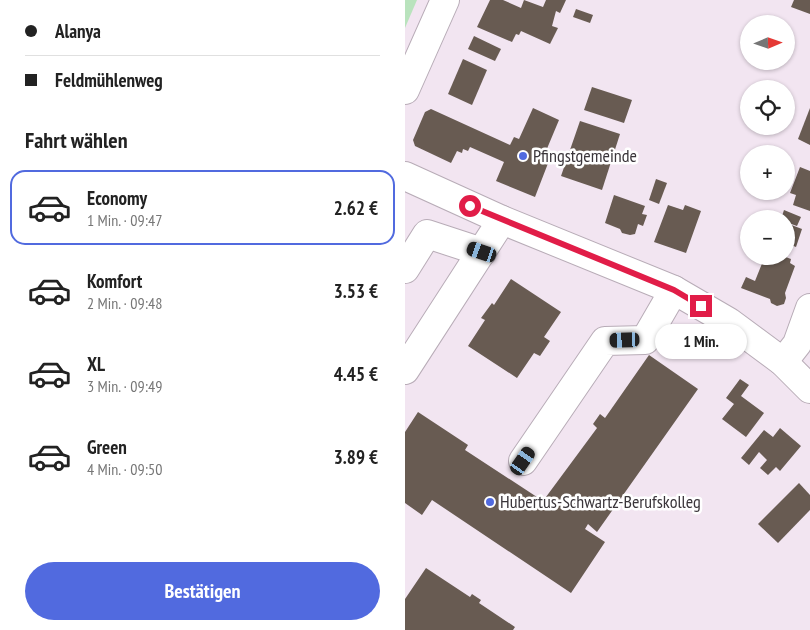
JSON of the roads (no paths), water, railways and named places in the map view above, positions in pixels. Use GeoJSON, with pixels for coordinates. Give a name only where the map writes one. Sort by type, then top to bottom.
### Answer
{"type":"FeatureCollection","features":[{"type":"Feature","properties":{"kind":"street"},"geometry":{"type":"LineString","coordinates":[[405,90],[445,0]]}},
{"type":"Feature","properties":{"kind":"street"},"geometry":{"type":"LineString","coordinates":[[405,176],[502,220],[674,290],[729,322],[783,362],[810,389]]}},
{"type":"Feature","properties":{"kind":"street"},"geometry":{"type":"LineString","coordinates":[[405,370],[502,220]]}},
{"type":"Feature","properties":{"kind":"street"},"geometry":{"type":"LineString","coordinates":[[405,269],[427,234],[482,252]]}},
{"type":"Feature","properties":{"kind":"street"},"geometry":{"type":"LineString","coordinates":[[523,461],[605,341],[645,340],[674,290]]}},
{"type":"Feature","properties":{"kind":"street"},"geometry":{"type":"LineString","coordinates":[[783,362],[797,344],[810,308]]}},
{"type":"Feature","properties":{"kind":"place","name":"Pfingstgemeinde"},"geometry":{"type":"Point","coordinates":[523,156]}},
{"type":"Feature","properties":{"kind":"place","name":"Hubertus-Schwartz-Berufskolleg"},"geometry":{"type":"Point","coordinates":[490,502]}}]}
